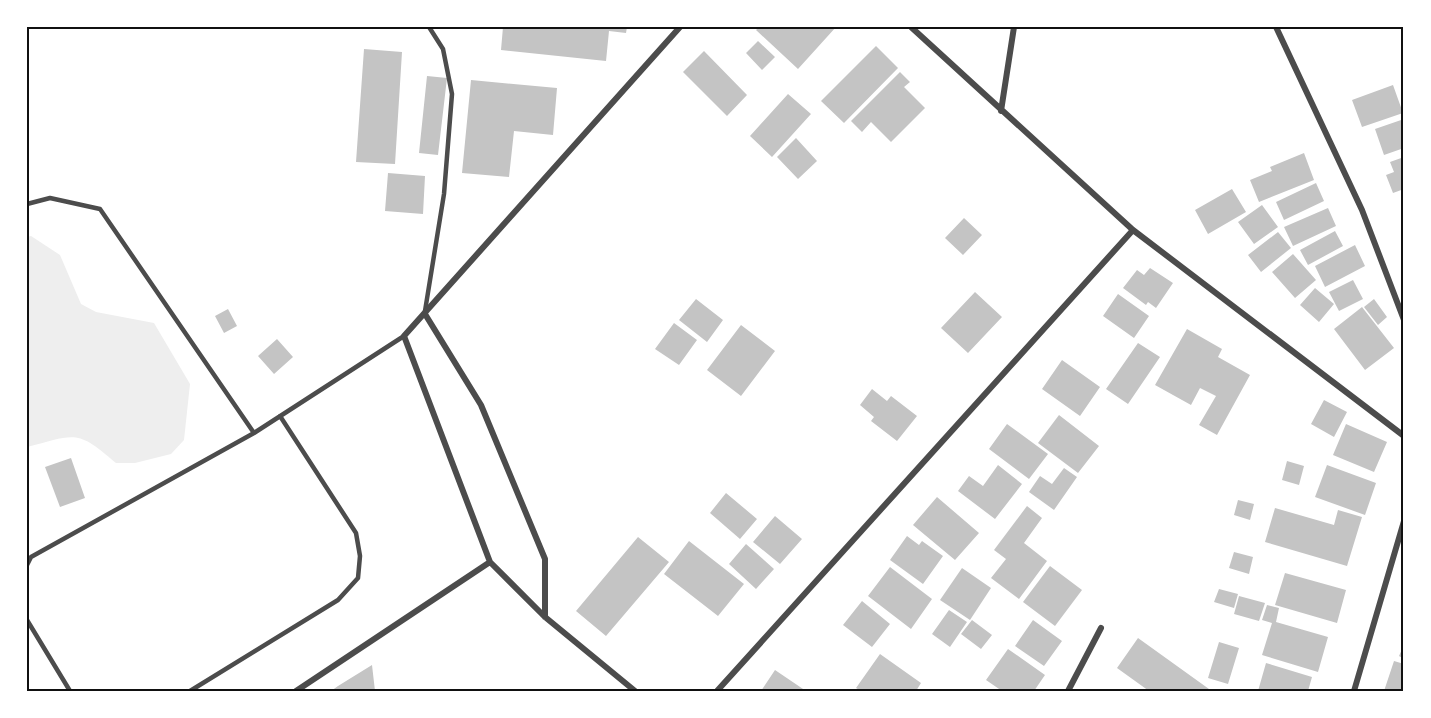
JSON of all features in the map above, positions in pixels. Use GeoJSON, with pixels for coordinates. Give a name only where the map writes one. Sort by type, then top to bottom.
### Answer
{"type":"FeatureCollection","features":[{"type":"Feature","properties":{"kind":"street"},"geometry":{"type":"LineString","coordinates":[[635,691],[545,617],[490,562],[404,336],[680,27]]}},
{"type":"Feature","properties":{"kind":"street"},"geometry":{"type":"LineString","coordinates":[[911,27],[1133,230],[1404,436]]}},
{"type":"Feature","properties":{"kind":"street"},"geometry":{"type":"LineString","coordinates":[[1002,111],[1014,27]]}},
{"type":"Feature","properties":{"kind":"street"},"geometry":{"type":"LineString","coordinates":[[1276,27],[1308,88],[1362,210],[1404,320]]}},
{"type":"Feature","properties":{"kind":"street"},"geometry":{"type":"LineString","coordinates":[[717,691],[1133,230]]}},
{"type":"Feature","properties":{"kind":"street"},"geometry":{"type":"LineString","coordinates":[[425,314],[481,405],[545,559],[545,617]]}},
{"type":"Feature","properties":{"kind":"street"},"geometry":{"type":"LineString","coordinates":[[1354,691],[1404,521]]}},
{"type":"Feature","properties":{"kind":"street"},"geometry":{"type":"LineString","coordinates":[[296,691],[490,562]]}},
{"type":"Feature","properties":{"kind":"street"},"geometry":{"type":"LineString","coordinates":[[1068,691],[1101,628]]}},
{"type":"Feature","properties":{"kind":"lane"},"geometry":{"type":"LineString","coordinates":[[425,314],[444,194],[452,94],[443,49],[429,27]]}},
{"type":"Feature","properties":{"kind":"lane"},"geometry":{"type":"LineString","coordinates":[[27,204],[50,198],[100,209],[254,433]]}},
{"type":"Feature","properties":{"kind":"lane"},"geometry":{"type":"LineString","coordinates":[[27,565],[31,558],[254,433],[404,336]]}},
{"type":"Feature","properties":{"kind":"lane"},"geometry":{"type":"LineString","coordinates":[[190,691],[338,600],[358,578],[360,556],[356,533],[280,416]]}},
{"type":"Feature","properties":{"kind":"lane"},"geometry":{"type":"LineString","coordinates":[[27,620],[70,691]]}},
{"type":"Feature","properties":{"kind":"shaded area"},"geometry":{"type":"Polygon","coordinates":[[[31,236],[60,255],[81,304],[96,312],[154,323],[190,384],[184,440],[171,454],[135,463],[116,463],[93,444],[75,437],[56,439],[27,447],[27,237],[31,236]]]}},
{"type":"Feature","properties":{"kind":"building"},"geometry":{"type":"Polygon","coordinates":[[[503,27],[627,27],[626,33],[609,31],[606,61],[501,50],[503,27]]]}},
{"type":"Feature","properties":{"kind":"building"},"geometry":{"type":"Polygon","coordinates":[[[759,27],[836,27],[798,69],[756,30],[759,27]]]}},
{"type":"Feature","properties":{"kind":"building"},"geometry":{"type":"Polygon","coordinates":[[[758,41],[775,57],[762,70],[746,53],[758,41]]]}},
{"type":"Feature","properties":{"kind":"building"},"geometry":{"type":"Polygon","coordinates":[[[876,46],[898,68],[844,123],[821,101],[876,46]]]}},
{"type":"Feature","properties":{"kind":"building"},"geometry":{"type":"Polygon","coordinates":[[[364,49],[402,52],[395,164],[356,162],[364,49]]]}},
{"type":"Feature","properties":{"kind":"building"},"geometry":{"type":"Polygon","coordinates":[[[704,51],[747,95],[727,116],[683,72],[704,51]]]}},
{"type":"Feature","properties":{"kind":"building"},"geometry":{"type":"Polygon","coordinates":[[[900,72],[910,82],[904,87],[925,108],[891,142],[871,122],[862,132],[851,121],[900,72]]]}},
{"type":"Feature","properties":{"kind":"building"},"geometry":{"type":"Polygon","coordinates":[[[427,76],[447,78],[438,155],[419,153],[427,76]]]}},
{"type":"Feature","properties":{"kind":"building"},"geometry":{"type":"Polygon","coordinates":[[[471,80],[557,88],[553,135],[514,131],[509,177],[462,173],[471,80]]]}},
{"type":"Feature","properties":{"kind":"building"},"geometry":{"type":"Polygon","coordinates":[[[1393,85],[1403,113],[1362,127],[1352,100],[1393,85]]]}},
{"type":"Feature","properties":{"kind":"building"},"geometry":{"type":"Polygon","coordinates":[[[788,94],[811,114],[772,157],[750,136],[788,94]]]}},
{"type":"Feature","properties":{"kind":"building"},"geometry":{"type":"Polygon","coordinates":[[[1404,119],[1404,148],[1384,155],[1375,129],[1404,119]]]}},
{"type":"Feature","properties":{"kind":"building"},"geometry":{"type":"Polygon","coordinates":[[[796,138],[817,161],[798,179],[777,157],[796,138]]]}},
{"type":"Feature","properties":{"kind":"building"},"geometry":{"type":"Polygon","coordinates":[[[1304,153],[1314,180],[1259,202],[1250,180],[1272,171],[1270,167],[1304,153]]]}},
{"type":"Feature","properties":{"kind":"building"},"geometry":{"type":"Polygon","coordinates":[[[1404,157],[1404,189],[1393,193],[1386,175],[1394,172],[1390,162],[1404,157]]]}},
{"type":"Feature","properties":{"kind":"building"},"geometry":{"type":"Polygon","coordinates":[[[388,173],[425,176],[423,214],[385,211],[388,173]]]}},
{"type":"Feature","properties":{"kind":"building"},"geometry":{"type":"Polygon","coordinates":[[[1316,183],[1324,201],[1284,220],[1276,202],[1316,183]]]}},
{"type":"Feature","properties":{"kind":"building"},"geometry":{"type":"Polygon","coordinates":[[[1232,189],[1246,212],[1208,234],[1195,210],[1232,189]]]}},
{"type":"Feature","properties":{"kind":"building"},"geometry":{"type":"Polygon","coordinates":[[[1262,205],[1278,227],[1254,244],[1238,222],[1262,205]]]}},
{"type":"Feature","properties":{"kind":"building"},"geometry":{"type":"Polygon","coordinates":[[[1328,208],[1336,226],[1293,246],[1284,227],[1328,208]]]}},
{"type":"Feature","properties":{"kind":"building"},"geometry":{"type":"Polygon","coordinates":[[[964,218],[982,235],[963,255],[945,238],[964,218]]]}},
{"type":"Feature","properties":{"kind":"building"},"geometry":{"type":"Polygon","coordinates":[[[1335,231],[1343,246],[1308,265],[1300,250],[1335,231]]]}},
{"type":"Feature","properties":{"kind":"building"},"geometry":{"type":"Polygon","coordinates":[[[1278,232],[1291,248],[1261,272],[1248,255],[1278,232]]]}},
{"type":"Feature","properties":{"kind":"building"},"geometry":{"type":"Polygon","coordinates":[[[1355,245],[1365,266],[1325,287],[1315,266],[1355,245]]]}},
{"type":"Feature","properties":{"kind":"building"},"geometry":{"type":"Polygon","coordinates":[[[1293,254],[1316,280],[1295,298],[1272,272],[1293,254]]]}},
{"type":"Feature","properties":{"kind":"building"},"geometry":{"type":"Polygon","coordinates":[[[1150,268],[1173,283],[1156,308],[1148,302],[1146,305],[1123,288],[1137,270],[1144,275],[1150,268]]]}},
{"type":"Feature","properties":{"kind":"building"},"geometry":{"type":"Polygon","coordinates":[[[1353,280],[1363,299],[1339,311],[1329,292],[1353,280]]]}},
{"type":"Feature","properties":{"kind":"building"},"geometry":{"type":"Polygon","coordinates":[[[1315,288],[1334,304],[1319,322],[1300,305],[1315,288]]]}},
{"type":"Feature","properties":{"kind":"building"},"geometry":{"type":"Polygon","coordinates":[[[975,292],[1002,317],[968,353],[941,328],[975,292]]]}},
{"type":"Feature","properties":{"kind":"building"},"geometry":{"type":"Polygon","coordinates":[[[1118,294],[1149,316],[1134,338],[1103,316],[1118,294]]]}},
{"type":"Feature","properties":{"kind":"building"},"geometry":{"type":"Polygon","coordinates":[[[696,299],[723,320],[707,342],[679,320],[696,299]]]}},
{"type":"Feature","properties":{"kind":"building"},"geometry":{"type":"Polygon","coordinates":[[[1374,299],[1387,317],[1378,325],[1364,307],[1374,299]]]}},
{"type":"Feature","properties":{"kind":"building"},"geometry":{"type":"Polygon","coordinates":[[[1362,307],[1394,348],[1365,370],[1334,329],[1362,307]]]}},
{"type":"Feature","properties":{"kind":"building"},"geometry":{"type":"Polygon","coordinates":[[[228,309],[237,326],[224,333],[215,316],[228,309]]]}},
{"type":"Feature","properties":{"kind":"building"},"geometry":{"type":"Polygon","coordinates":[[[674,323],[697,340],[679,365],[655,349],[674,323]]]}},
{"type":"Feature","properties":{"kind":"building"},"geometry":{"type":"Polygon","coordinates":[[[741,325],[775,351],[741,396],[707,370],[741,325]]]}},
{"type":"Feature","properties":{"kind":"building"},"geometry":{"type":"Polygon","coordinates":[[[1187,329],[1222,349],[1218,357],[1250,375],[1217,435],[1199,425],[1216,396],[1200,388],[1191,405],[1155,385],[1187,329]]]}},
{"type":"Feature","properties":{"kind":"building"},"geometry":{"type":"Polygon","coordinates":[[[277,339],[293,357],[274,374],[258,356],[277,339]]]}},
{"type":"Feature","properties":{"kind":"building"},"geometry":{"type":"Polygon","coordinates":[[[1138,343],[1160,357],[1128,404],[1106,389],[1138,343]]]}},
{"type":"Feature","properties":{"kind":"building"},"geometry":{"type":"Polygon","coordinates":[[[1062,360],[1100,387],[1080,416],[1042,389],[1062,360]]]}},
{"type":"Feature","properties":{"kind":"building"},"geometry":{"type":"Polygon","coordinates":[[[872,389],[887,401],[891,396],[917,416],[897,441],[871,421],[874,417],[860,405],[872,389]]]}},
{"type":"Feature","properties":{"kind":"building"},"geometry":{"type":"Polygon","coordinates":[[[1324,400],[1347,412],[1334,437],[1311,424],[1324,400]]]}},
{"type":"Feature","properties":{"kind":"building"},"geometry":{"type":"Polygon","coordinates":[[[1059,415],[1099,446],[1078,473],[1038,443],[1059,415]]]}},
{"type":"Feature","properties":{"kind":"building"},"geometry":{"type":"Polygon","coordinates":[[[1007,424],[1048,454],[1029,479],[989,449],[1007,424]]]}},
{"type":"Feature","properties":{"kind":"building"},"geometry":{"type":"Polygon","coordinates":[[[1346,424],[1387,442],[1374,472],[1333,455],[1346,424]]]}},
{"type":"Feature","properties":{"kind":"building"},"geometry":{"type":"Polygon","coordinates":[[[71,458],[85,498],[60,507],[45,467],[71,458]]]}},
{"type":"Feature","properties":{"kind":"building"},"geometry":{"type":"Polygon","coordinates":[[[1287,461],[1304,466],[1299,485],[1282,480],[1287,461]]]}},
{"type":"Feature","properties":{"kind":"building"},"geometry":{"type":"Polygon","coordinates":[[[998,465],[1022,484],[995,519],[958,491],[969,476],[983,486],[998,465]]]}},
{"type":"Feature","properties":{"kind":"building"},"geometry":{"type":"Polygon","coordinates":[[[1327,465],[1376,483],[1365,515],[1315,497],[1327,465]]]}},
{"type":"Feature","properties":{"kind":"building"},"geometry":{"type":"Polygon","coordinates":[[[1064,468],[1077,477],[1054,510],[1029,492],[1040,476],[1052,484],[1064,468]]]}},
{"type":"Feature","properties":{"kind":"building"},"geometry":{"type":"Polygon","coordinates":[[[726,493],[757,519],[740,539],[710,513],[726,493]]]}},
{"type":"Feature","properties":{"kind":"building"},"geometry":{"type":"Polygon","coordinates":[[[937,497],[979,533],[955,560],[913,525],[937,497]]]}},
{"type":"Feature","properties":{"kind":"building"},"geometry":{"type":"Polygon","coordinates":[[[1238,500],[1254,504],[1250,520],[1234,515],[1238,500]]]}},
{"type":"Feature","properties":{"kind":"building"},"geometry":{"type":"Polygon","coordinates":[[[1027,506],[1042,518],[1024,543],[1047,561],[1019,599],[991,578],[1006,559],[994,550],[1027,506]]]}},
{"type":"Feature","properties":{"kind":"building"},"geometry":{"type":"Polygon","coordinates":[[[1275,508],[1334,525],[1338,510],[1362,517],[1347,566],[1265,542],[1275,508]]]}},
{"type":"Feature","properties":{"kind":"building"},"geometry":{"type":"Polygon","coordinates":[[[775,516],[802,539],[780,564],[753,542],[775,516]]]}},
{"type":"Feature","properties":{"kind":"building"},"geometry":{"type":"Polygon","coordinates":[[[907,536],[919,545],[922,541],[943,556],[923,584],[890,560],[907,536]]]}},
{"type":"Feature","properties":{"kind":"building"},"geometry":{"type":"Polygon","coordinates":[[[638,537],[669,562],[606,636],[576,611],[638,537]]]}},
{"type":"Feature","properties":{"kind":"building"},"geometry":{"type":"Polygon","coordinates":[[[689,541],[744,584],[718,616],[664,574],[689,541]]]}},
{"type":"Feature","properties":{"kind":"building"},"geometry":{"type":"Polygon","coordinates":[[[746,544],[774,569],[756,589],[729,564],[746,544]]]}},
{"type":"Feature","properties":{"kind":"building"},"geometry":{"type":"Polygon","coordinates":[[[1234,552],[1253,557],[1249,574],[1229,568],[1234,552]]]}},
{"type":"Feature","properties":{"kind":"building"},"geometry":{"type":"Polygon","coordinates":[[[1050,566],[1082,590],[1055,626],[1023,602],[1050,566]]]}},
{"type":"Feature","properties":{"kind":"building"},"geometry":{"type":"Polygon","coordinates":[[[890,567],[932,599],[911,629],[868,596],[890,567]]]}},
{"type":"Feature","properties":{"kind":"building"},"geometry":{"type":"Polygon","coordinates":[[[962,568],[991,588],[970,620],[940,600],[962,568]]]}},
{"type":"Feature","properties":{"kind":"building"},"geometry":{"type":"Polygon","coordinates":[[[1285,573],[1346,590],[1337,623],[1275,605],[1285,573]]]}},
{"type":"Feature","properties":{"kind":"building"},"geometry":{"type":"Polygon","coordinates":[[[1219,589],[1238,594],[1234,608],[1214,602],[1219,589]]]}},
{"type":"Feature","properties":{"kind":"building"},"geometry":{"type":"Polygon","coordinates":[[[1239,596],[1265,603],[1259,621],[1234,614],[1239,596]]]}},
{"type":"Feature","properties":{"kind":"building"},"geometry":{"type":"Polygon","coordinates":[[[862,601],[890,624],[872,647],[843,625],[862,601]]]}},
{"type":"Feature","properties":{"kind":"building"},"geometry":{"type":"Polygon","coordinates":[[[1267,605],[1279,608],[1276,622],[1328,637],[1318,672],[1262,655],[1272,623],[1262,620],[1267,605]]]}},
{"type":"Feature","properties":{"kind":"building"},"geometry":{"type":"Polygon","coordinates":[[[949,610],[967,622],[950,647],[932,634],[949,610]]]}},
{"type":"Feature","properties":{"kind":"building"},"geometry":{"type":"Polygon","coordinates":[[[972,620],[992,635],[981,649],[961,634],[972,620]]]}},
{"type":"Feature","properties":{"kind":"building"},"geometry":{"type":"Polygon","coordinates":[[[1033,620],[1062,641],[1044,666],[1015,646],[1033,620]]]}},
{"type":"Feature","properties":{"kind":"building"},"geometry":{"type":"Polygon","coordinates":[[[1138,638],[1209,691],[1149,691],[1117,668],[1138,638]]]}},
{"type":"Feature","properties":{"kind":"building"},"geometry":{"type":"Polygon","coordinates":[[[1219,642],[1239,648],[1228,684],[1208,678],[1219,642]]]}},
{"type":"Feature","properties":{"kind":"building"},"geometry":{"type":"Polygon","coordinates":[[[1404,645],[1404,659],[1399,656],[1404,645]]]}},
{"type":"Feature","properties":{"kind":"building"},"geometry":{"type":"Polygon","coordinates":[[[1008,649],[1045,675],[1034,691],[1002,691],[986,680],[1008,649]]]}},
{"type":"Feature","properties":{"kind":"building"},"geometry":{"type":"Polygon","coordinates":[[[880,654],[921,683],[916,691],[861,691],[856,688],[880,654]]]}},
{"type":"Feature","properties":{"kind":"building"},"geometry":{"type":"Polygon","coordinates":[[[1394,661],[1404,664],[1404,691],[1384,691],[1394,661]]]}},
{"type":"Feature","properties":{"kind":"building"},"geometry":{"type":"Polygon","coordinates":[[[1266,663],[1312,677],[1308,691],[1258,691],[1266,663]]]}},
{"type":"Feature","properties":{"kind":"building"},"geometry":{"type":"Polygon","coordinates":[[[372,665],[375,691],[331,691],[338,686],[372,665]]]}},
{"type":"Feature","properties":{"kind":"building"},"geometry":{"type":"Polygon","coordinates":[[[775,670],[806,691],[761,691],[775,670]]]}}]}
